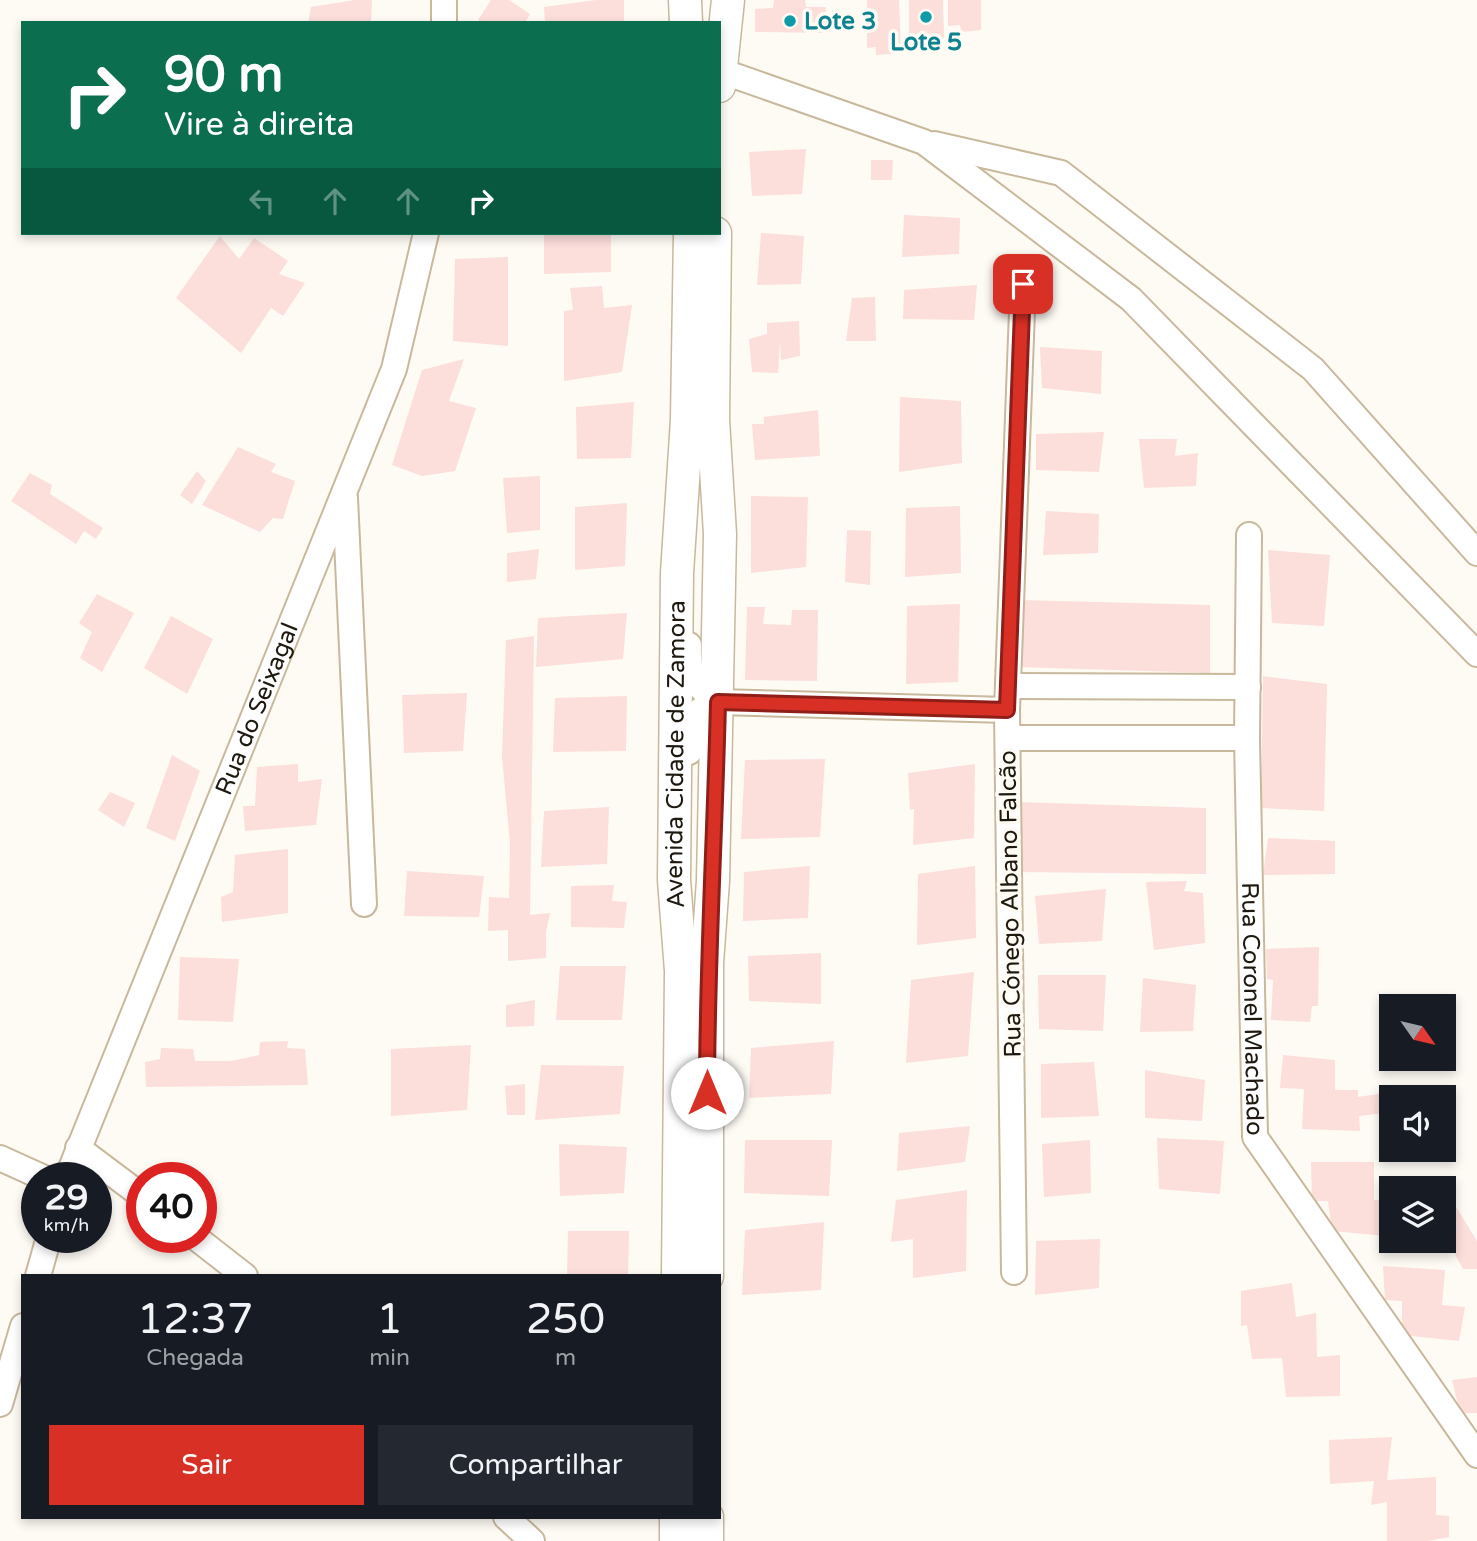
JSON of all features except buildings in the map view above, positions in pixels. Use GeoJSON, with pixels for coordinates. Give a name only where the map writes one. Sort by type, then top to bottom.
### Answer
{"type":"FeatureCollection","features":[{"type":"Feature","properties":{"kind":"street"},"geometry":{"type":"LineString","coordinates":[[444,0],[444,21]]}},
{"type":"Feature","properties":{"kind":"street"},"geometry":{"type":"LineString","coordinates":[[685,0],[686,21]]}},
{"type":"Feature","properties":{"kind":"street"},"geometry":{"type":"LineString","coordinates":[[721,67],[727,0]]}},
{"type":"Feature","properties":{"kind":"street"},"geometry":{"type":"LineString","coordinates":[[721,78],[924,142],[1061,173],[1313,369],[1477,553]]}},
{"type":"Feature","properties":{"kind":"street"},"geometry":{"type":"LineString","coordinates":[[924,142],[1131,299],[1477,654]]}},
{"type":"Feature","properties":{"kind":"street","name":"Rua do Seixagal"},"geometry":{"type":"LineString","coordinates":[[73,1162],[394,369],[426,235]]}},
{"type":"Feature","properties":{"kind":"street","name":"Avenida Cidade de Zamora"},"geometry":{"type":"LineString","coordinates":[[678,1274],[681,971],[674,880],[677,573],[687,420],[690,235]]}},
{"type":"Feature","properties":{"kind":"street","name":"Avenida Cidade de Zamora"},"geometry":{"type":"LineString","coordinates":[[707,1274],[707,963],[713,881],[720,534],[713,420],[715,235]]}},
{"type":"Feature","properties":{"kind":"street","name":"Rua Cónego Albano Falcão"},"geometry":{"type":"LineString","coordinates":[[1014,1272],[1007,698],[1023,284]]}},
{"type":"Feature","properties":{"kind":"street"},"geometry":{"type":"LineString","coordinates":[[345,491],[364,904]]}},
{"type":"Feature","properties":{"kind":"street","name":"Rua Coronel Machado"},"geometry":{"type":"LineString","coordinates":[[1249,535],[1247,738],[1255,1137],[1477,1454]]}},
{"type":"Feature","properties":{"kind":"street"},"geometry":{"type":"LineString","coordinates":[[677,573],[689,601],[688,672],[698,686],[718,702]]}},
{"type":"Feature","properties":{"kind":"street"},"geometry":{"type":"LineString","coordinates":[[675,828],[686,806],[691,720],[703,705],[718,702],[1007,698],[1248,687]]}},
{"type":"Feature","properties":{"kind":"street"},"geometry":{"type":"LineString","coordinates":[[1008,738],[1247,738]]}},
{"type":"Feature","properties":{"kind":"street"},"geometry":{"type":"LineString","coordinates":[[78,1148],[126,1184]]}},
{"type":"Feature","properties":{"kind":"street"},"geometry":{"type":"LineString","coordinates":[[0,1158],[21,1168]]}},
{"type":"Feature","properties":{"kind":"street"},"geometry":{"type":"LineString","coordinates":[[39,1274],[44,1253]]}},
{"type":"Feature","properties":{"kind":"street"},"geometry":{"type":"LineString","coordinates":[[216,1253],[242,1274]]}},
{"type":"Feature","properties":{"kind":"street"},"geometry":{"type":"LineString","coordinates":[[0,1404],[21,1333]]}},
{"type":"Feature","properties":{"kind":"street"},"geometry":{"type":"LineString","coordinates":[[508,1519],[532,1541]]}},
{"type":"Feature","properties":{"kind":"street"},"geometry":{"type":"LineString","coordinates":[[676,1519],[676,1541]]}},
{"type":"Feature","properties":{"kind":"street"},"geometry":{"type":"LineString","coordinates":[[707,1519],[707,1541]]}},
{"type":"Feature","properties":{"kind":"place","name":"Lote 5"},"geometry":{"type":"Point","coordinates":[926,17]}},
{"type":"Feature","properties":{"kind":"place","name":"Lote 3"},"geometry":{"type":"Point","coordinates":[790,21]}},
{"type":"Feature","properties":{"kind":"route"},"geometry":{"type":"LineString","coordinates":[[707,1093],[707,963],[713,881],[718,702],[1007,710],[1023,284]]}}]}
